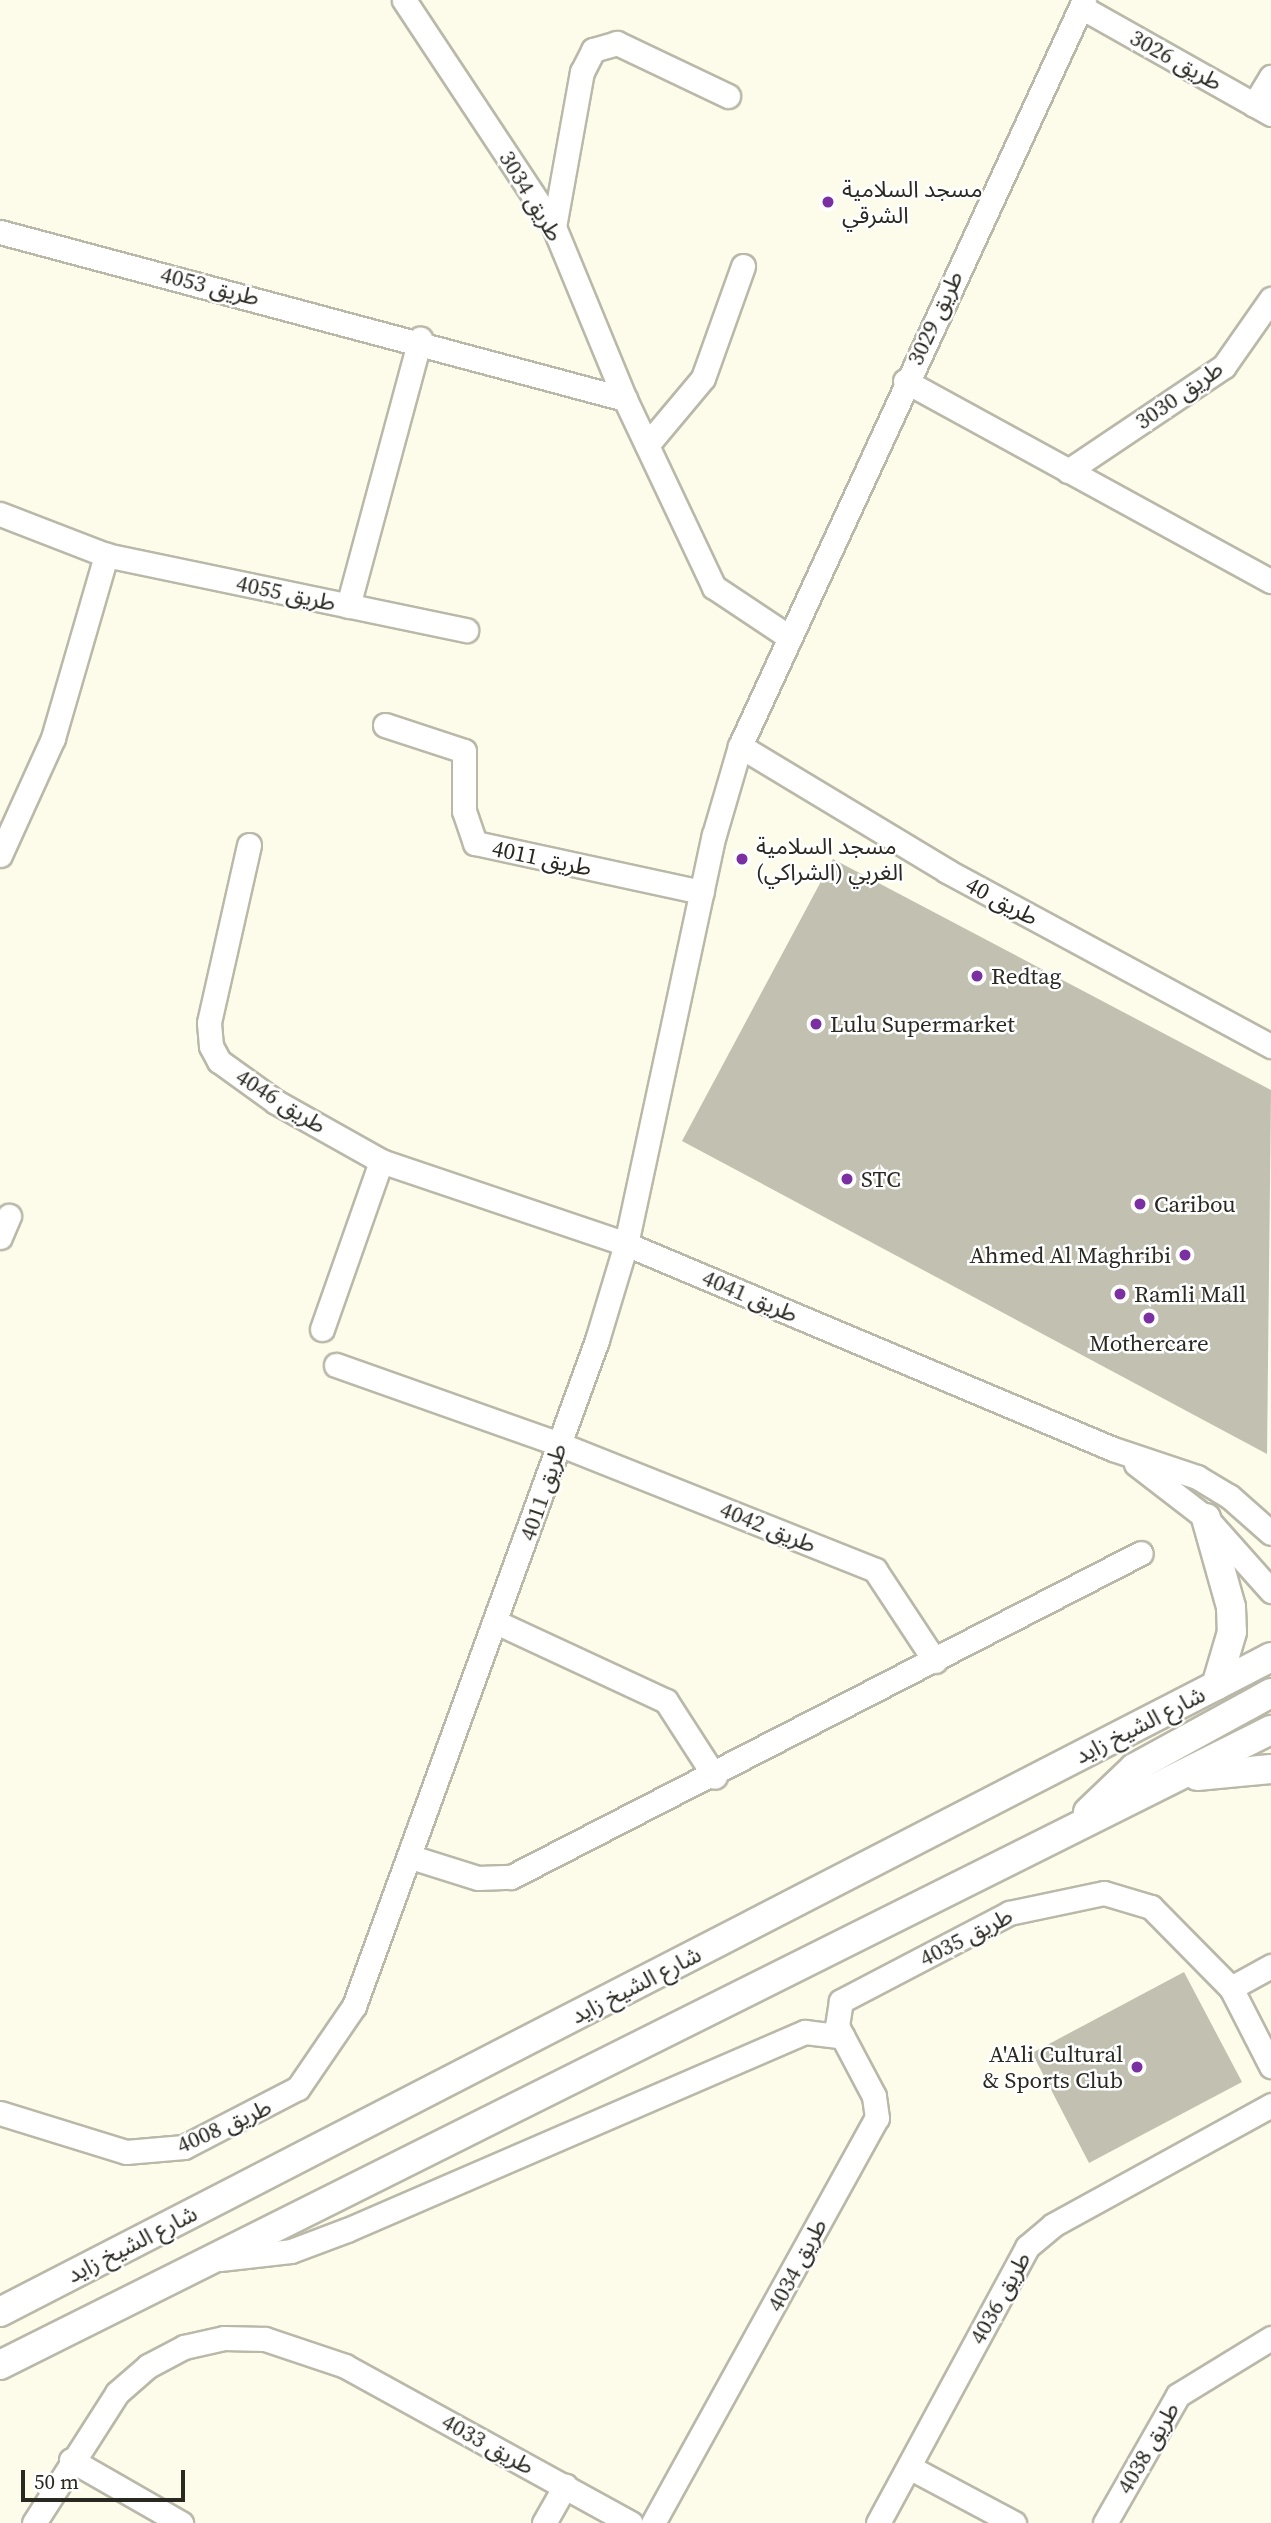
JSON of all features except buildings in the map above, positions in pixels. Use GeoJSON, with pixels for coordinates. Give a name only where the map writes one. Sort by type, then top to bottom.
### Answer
{"type":"FeatureCollection","features":[{"type":"Feature","properties":{"kind":"main road"},"geometry":{"type":"LineString","coordinates":[[1206,1518],[1231,1607],[1232,1632],[1216,1686]]}},
{"type":"Feature","properties":{"kind":"main road","name":"شارع الشيخ زايد"},"geometry":{"type":"LineString","coordinates":[[0,2312],[1271,1657]]}},
{"type":"Feature","properties":{"kind":"main road"},"geometry":{"type":"LineString","coordinates":[[1082,1820],[1133,1768],[1271,1693]]}},
{"type":"Feature","properties":{"kind":"main road"},"geometry":{"type":"LineString","coordinates":[[0,2365],[1082,1820],[1271,1730]]}},
{"type":"Feature","properties":{"kind":"main road"},"geometry":{"type":"LineString","coordinates":[[1160,1783],[1271,1769]]}},
{"type":"Feature","properties":{"kind":"street","name":"طريق 3034"},"geometry":{"type":"LineString","coordinates":[[404,0],[554,227],[625,399],[714,587],[786,635]]}},
{"type":"Feature","properties":{"kind":"street","name":"طريق 3026"},"geometry":{"type":"LineString","coordinates":[[1082,3],[1263,109]]}},
{"type":"Feature","properties":{"kind":"street","name":"طريق 3029"},"geometry":{"type":"LineString","coordinates":[[786,635],[1082,3]]}},
{"type":"Feature","properties":{"kind":"street"},"geometry":{"type":"LineString","coordinates":[[554,227],[582,72],[593,50],[617,43],[728,96]]}},
{"type":"Feature","properties":{"kind":"street"},"geometry":{"type":"LineString","coordinates":[[1263,109],[1271,77]]}},
{"type":"Feature","properties":{"kind":"street","name":"طريق 4053"},"geometry":{"type":"LineString","coordinates":[[0,232],[420,340],[625,399]]}},
{"type":"Feature","properties":{"kind":"street"},"geometry":{"type":"LineString","coordinates":[[647,445],[703,378],[743,266]]}},
{"type":"Feature","properties":{"kind":"street","name":"طريق 3030"},"geometry":{"type":"LineString","coordinates":[[1068,471],[1224,366],[1271,299]]}},
{"type":"Feature","properties":{"kind":"street"},"geometry":{"type":"LineString","coordinates":[[348,606],[420,340]]}},
{"type":"Feature","properties":{"kind":"street"},"geometry":{"type":"LineString","coordinates":[[905,381],[1271,581]]}},
{"type":"Feature","properties":{"kind":"street","name":"طريق 4055"},"geometry":{"type":"LineString","coordinates":[[0,514],[106,555],[466,630]]}},
{"type":"Feature","properties":{"kind":"street"},"geometry":{"type":"LineString","coordinates":[[0,855],[53,738],[106,555]]}},
{"type":"Feature","properties":{"kind":"street","name":"طريق 4011"},"geometry":{"type":"LineString","coordinates":[[316,2069],[354,2006],[411,1857],[498,1623],[626,1244],[702,892],[740,746],[786,635]]}},
{"type":"Feature","properties":{"kind":"street","name":"طريق 4011"},"geometry":{"type":"LineString","coordinates":[[385,724],[464,751],[464,811],[475,843],[702,892]]}},
{"type":"Feature","properties":{"kind":"street","name":"طريق 40"},"geometry":{"type":"LineString","coordinates":[[740,746],[947,871],[1271,1045]]}},
{"type":"Feature","properties":{"kind":"street","name":"طريق 4046"},"geometry":{"type":"LineString","coordinates":[[249,845],[209,1023],[211,1046],[219,1061],[276,1102],[381,1161]]}},
{"type":"Feature","properties":{"kind":"street"},"geometry":{"type":"LineString","coordinates":[[322,1329],[381,1161]]}},
{"type":"Feature","properties":{"kind":"street","name":"طريق 4041"},"geometry":{"type":"LineString","coordinates":[[381,1161],[626,1244],[1113,1449],[1197,1477],[1230,1496],[1271,1533]]}},
{"type":"Feature","properties":{"kind":"street"},"geometry":{"type":"LineString","coordinates":[[0,1237],[9,1216]]}},
{"type":"Feature","properties":{"kind":"street","name":"طريق 4042"},"geometry":{"type":"LineString","coordinates":[[336,1365],[559,1444],[875,1570],[936,1661]]}},
{"type":"Feature","properties":{"kind":"street","name":"طريق 4041"},"geometry":{"type":"LineString","coordinates":[[1113,1449],[1206,1518],[1271,1591]]}},
{"type":"Feature","properties":{"kind":"street"},"geometry":{"type":"LineString","coordinates":[[411,1857],[500,1880],[715,1777],[1141,1553]]}},
{"type":"Feature","properties":{"kind":"street"},"geometry":{"type":"LineString","coordinates":[[498,1623],[666,1701],[715,1777]]}},
{"type":"Feature","properties":{"kind":"street","name":"طريق 4035"},"geometry":{"type":"LineString","coordinates":[[841,2001],[1009,1913],[1104,1894],[1151,1907],[1231,1988],[1271,2066]]}},
{"type":"Feature","properties":{"kind":"street"},"geometry":{"type":"LineString","coordinates":[[1231,1988],[1271,1966]]}},
{"type":"Feature","properties":{"kind":"street","name":"طريق 4034"},"geometry":{"type":"LineString","coordinates":[[653,2523],[877,2118],[874,2096],[835,2021],[841,2001]]}},
{"type":"Feature","properties":{"kind":"street"},"geometry":{"type":"LineString","coordinates":[[207,2260],[291,2251],[495,2169],[781,2041],[805,2032],[842,2037]]}},
{"type":"Feature","properties":{"kind":"street","name":"طريق 4008"},"geometry":{"type":"LineString","coordinates":[[0,2113],[101,2146],[164,2152],[260,2113],[316,2069]]}},
{"type":"Feature","properties":{"kind":"street","name":"طريق 4036"},"geometry":{"type":"LineString","coordinates":[[878,2523],[1018,2259],[1037,2236],[1271,2105]]}},
{"type":"Feature","properties":{"kind":"street","name":"طريق 4033"},"geometry":{"type":"LineString","coordinates":[[71,2460],[117,2393],[148,2366],[184,2347],[224,2338],[265,2339],[345,2366],[631,2523]]}},
{"type":"Feature","properties":{"kind":"street","name":"طريق 4038"},"geometry":{"type":"LineString","coordinates":[[1105,2523],[1178,2395],[1271,2338]]}},
{"type":"Feature","properties":{"kind":"street"},"geometry":{"type":"LineString","coordinates":[[34,2523],[71,2460],[181,2523]]}},
{"type":"Feature","properties":{"kind":"street"},"geometry":{"type":"LineString","coordinates":[[909,2467],[1014,2523]]}},
{"type":"Feature","properties":{"kind":"street"},"geometry":{"type":"LineString","coordinates":[[544,2523],[565,2486]]}},
{"type":"Feature","properties":{"kind":"place","name":"مسجد السلامية الشرقي"},"geometry":{"type":"Point","coordinates":[828,202]}},
{"type":"Feature","properties":{"kind":"place","name":"مسجد السلامية الغربي (الشراكي)"},"geometry":{"type":"Point","coordinates":[742,859]}},
{"type":"Feature","properties":{"kind":"place","name":"Redtag"},"geometry":{"type":"Point","coordinates":[977,976]}},
{"type":"Feature","properties":{"kind":"place","name":"Lulu Supermarket"},"geometry":{"type":"Point","coordinates":[816,1024]}},
{"type":"Feature","properties":{"kind":"place","name":"STC"},"geometry":{"type":"Point","coordinates":[847,1179]}},
{"type":"Feature","properties":{"kind":"place","name":"Caribou"},"geometry":{"type":"Point","coordinates":[1140,1204]}},
{"type":"Feature","properties":{"kind":"place","name":"Ahmed Al Maghribi"},"geometry":{"type":"Point","coordinates":[1185,1255]}},
{"type":"Feature","properties":{"kind":"place","name":"Ramli Mall"},"geometry":{"type":"Point","coordinates":[1120,1294]}},
{"type":"Feature","properties":{"kind":"place","name":"Mothercare"},"geometry":{"type":"Point","coordinates":[1149,1318]}},
{"type":"Feature","properties":{"kind":"place","name":"A'Ali Cultural & Sports Club"},"geometry":{"type":"Point","coordinates":[1137,2067]}}]}
